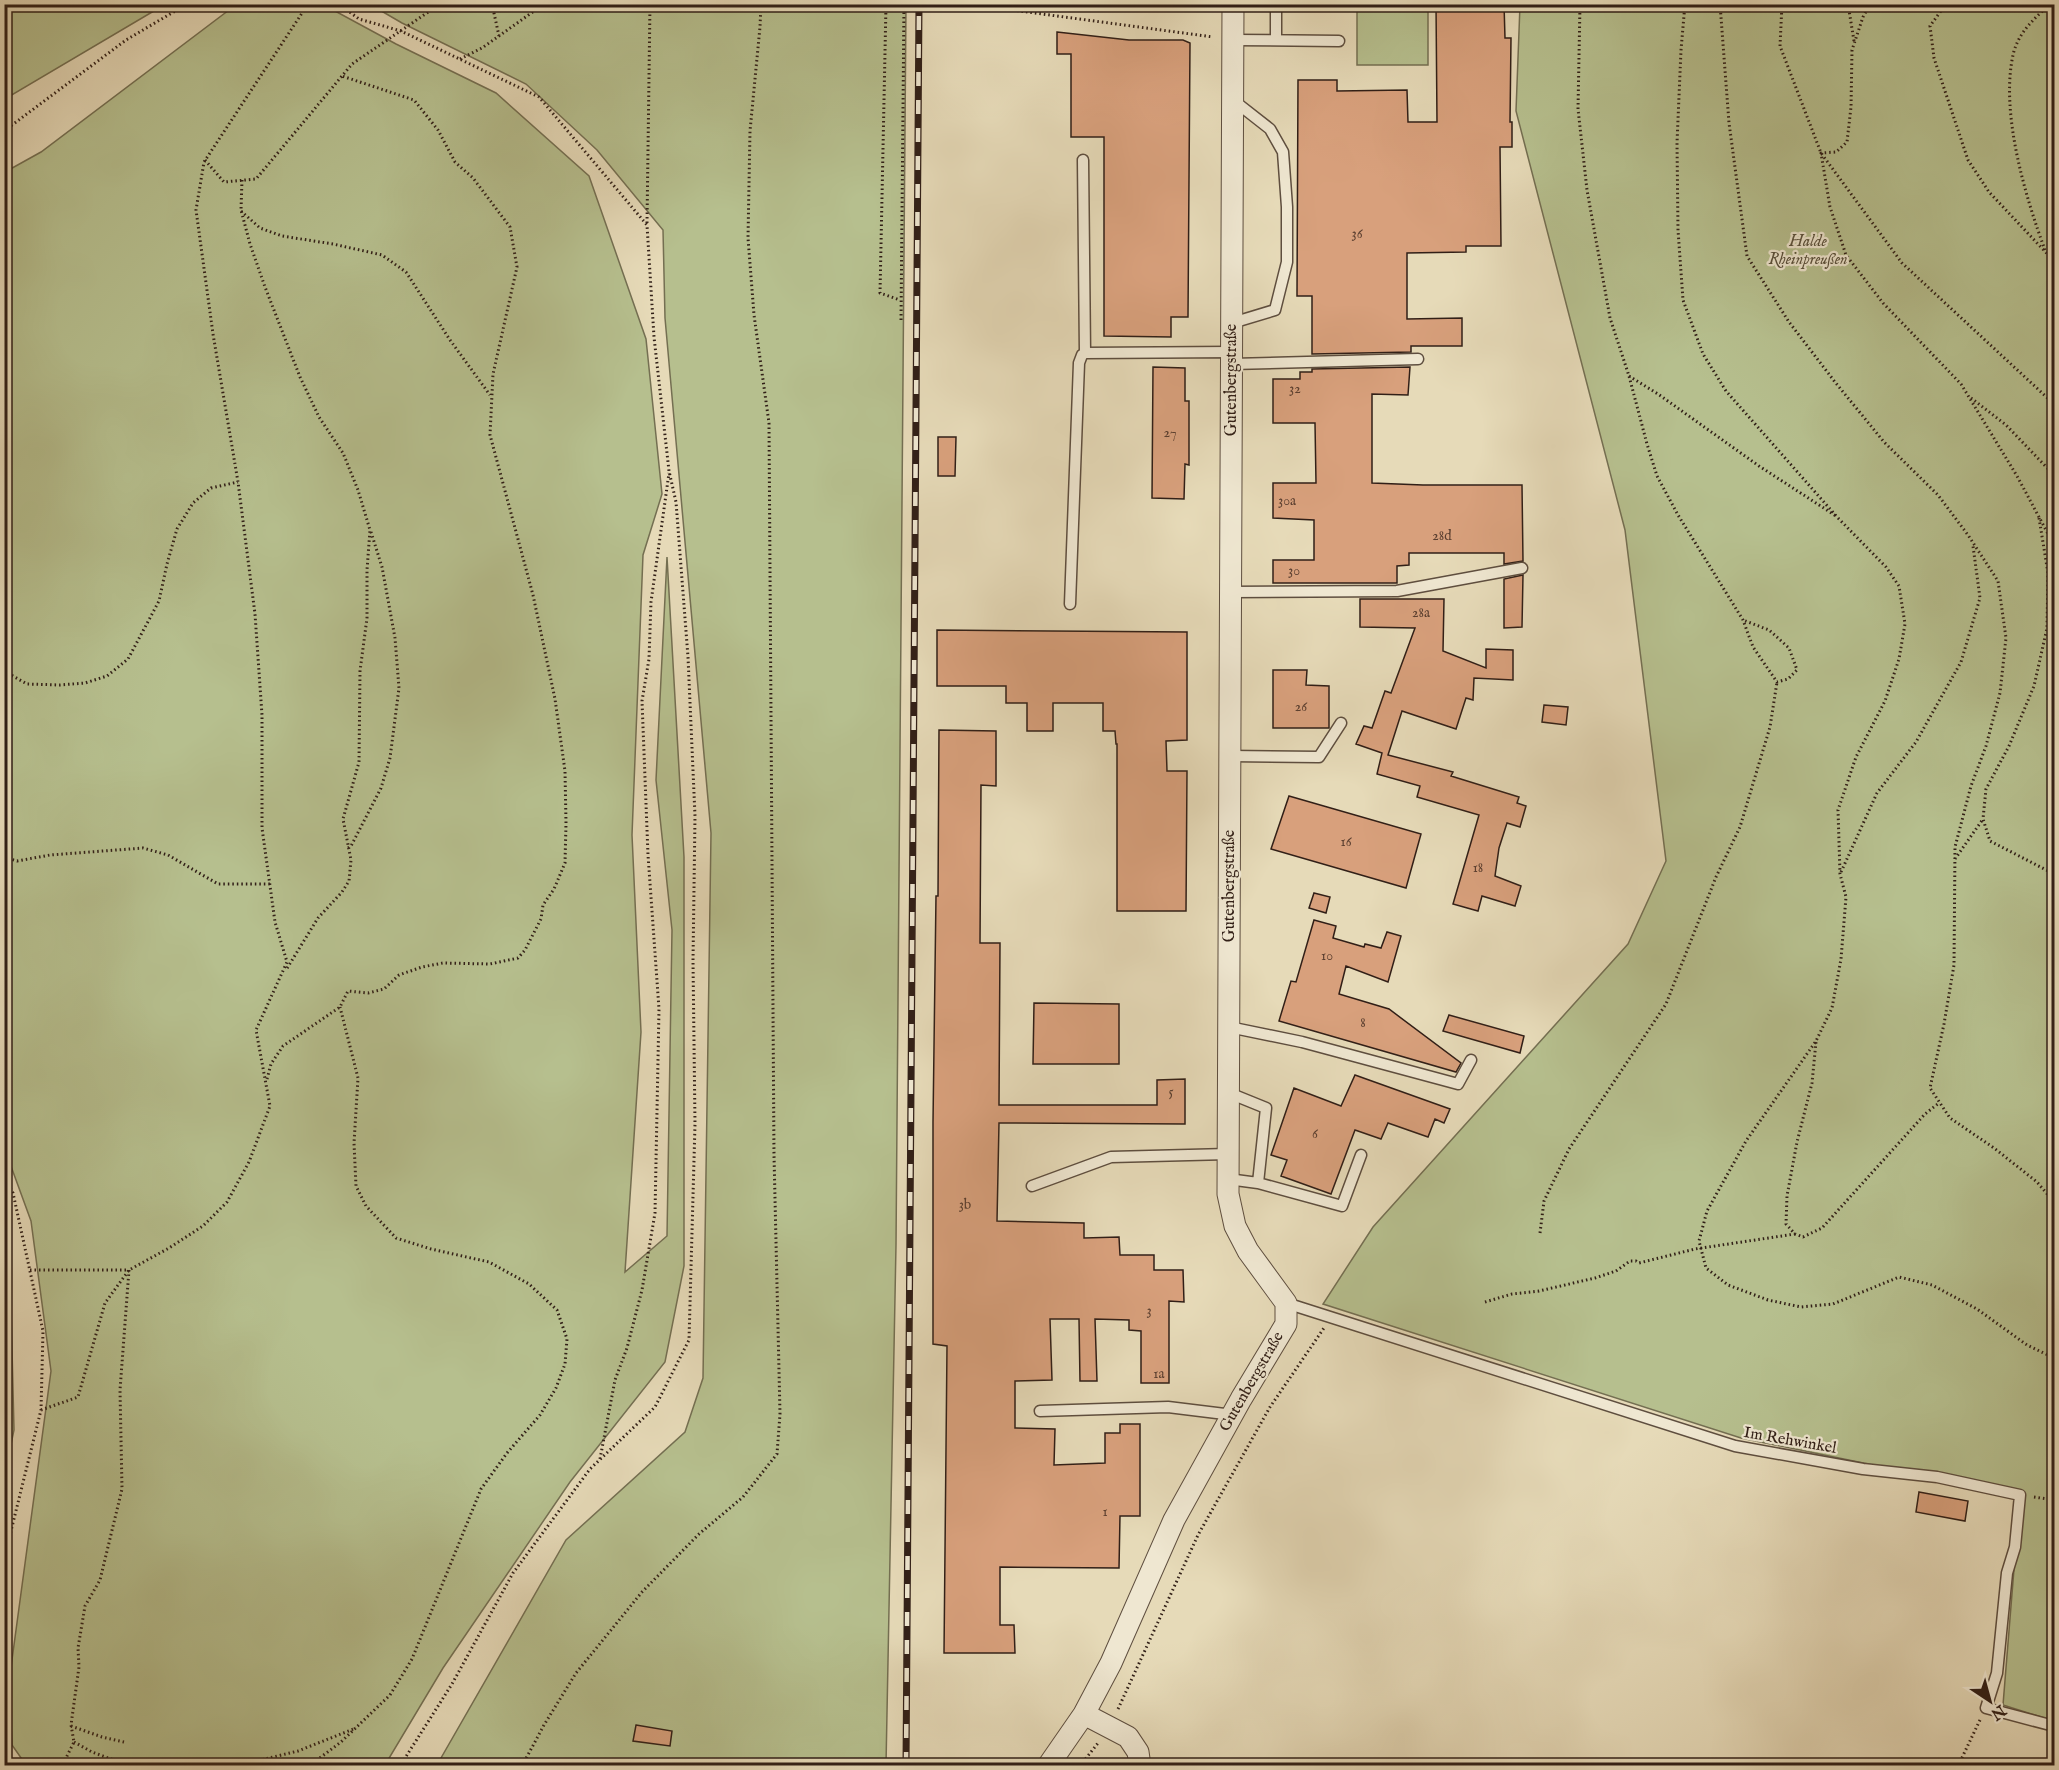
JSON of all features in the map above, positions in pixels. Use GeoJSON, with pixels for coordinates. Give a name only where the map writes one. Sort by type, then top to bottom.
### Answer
{"type":"FeatureCollection","features":[{"type":"Feature","properties":{"kind":"street","name":"Gutenbergstraße"},"geometry":{"type":"LineString","coordinates":[[1048,1766],[1084,1714],[1111,1663],[1174,1520],[1286,1324],[1286,1303],[1248,1251],[1235,1226],[1228,1194],[1233,4]]}},
{"type":"Feature","properties":{"kind":"street"},"geometry":{"type":"LineString","coordinates":[[1084,1714],[1128,1737],[1138,1752],[1140,1766]]}},
{"type":"Feature","properties":{"kind":"lane"},"geometry":{"type":"LineString","coordinates":[[1276,4],[1276,40]]}},
{"type":"Feature","properties":{"kind":"lane"},"geometry":{"type":"LineString","coordinates":[[1233,40],[1339,41]]}},
{"type":"Feature","properties":{"kind":"lane"},"geometry":{"type":"LineString","coordinates":[[1232,323],[1275,310],[1287,262],[1287,207],[1283,152],[1270,129],[1233,100]]}},
{"type":"Feature","properties":{"kind":"lane"},"geometry":{"type":"LineString","coordinates":[[1070,604],[1079,363],[1085,352],[1083,160]]}},
{"type":"Feature","properties":{"kind":"lane"},"geometry":{"type":"LineString","coordinates":[[1085,352],[1232,358],[1418,359]]}},
{"type":"Feature","properties":{"kind":"lane"},"geometry":{"type":"LineString","coordinates":[[1231,592],[1397,591],[1522,568]]}},
{"type":"Feature","properties":{"kind":"lane"},"geometry":{"type":"LineString","coordinates":[[1230,756],[1319,757],[1341,723]]}},
{"type":"Feature","properties":{"kind":"lane"},"geometry":{"type":"LineString","coordinates":[[1229,1027],[1302,1042],[1458,1084],[1471,1059]]}},
{"type":"Feature","properties":{"kind":"lane"},"geometry":{"type":"LineString","coordinates":[[1229,1093],[1266,1108],[1258,1183]]}},
{"type":"Feature","properties":{"kind":"lane"},"geometry":{"type":"LineString","coordinates":[[1032,1186],[1111,1157],[1228,1154]]}},
{"type":"Feature","properties":{"kind":"lane"},"geometry":{"type":"LineString","coordinates":[[1228,1179],[1258,1183],[1342,1206],[1361,1155]]}},
{"type":"Feature","properties":{"kind":"lane","name":"Im Rehwinkel"},"geometry":{"type":"LineString","coordinates":[[1286,1303],[1735,1446],[1863,1469],[1937,1477],[2020,1495]]}},
{"type":"Feature","properties":{"kind":"lane"},"geometry":{"type":"LineString","coordinates":[[1040,1411],[1168,1407],[1233,1415]]}},
{"type":"Feature","properties":{"kind":"lane"},"geometry":{"type":"LineString","coordinates":[[2020,1495],[2015,1547],[2005,1585],[1998,1673],[1986,1708],[2055,1726]]}},
{"type":"Feature","properties":{"kind":"path"},"geometry":{"type":"LineString","coordinates":[[4,131],[126,40],[187,4]]}},
{"type":"Feature","properties":{"kind":"path"},"geometry":{"type":"LineString","coordinates":[[41,1410],[78,1397],[105,1303],[129,1270],[169,1248],[202,1226],[227,1202],[249,1162],[270,1106],[256,1030],[287,962],[275,922],[262,828],[262,715],[255,614],[196,210],[205,160],[308,4]]}},
{"type":"Feature","properties":{"kind":"path"},"geometry":{"type":"LineString","coordinates":[[339,4],[358,19],[401,31],[539,97],[647,225]]}},
{"type":"Feature","properties":{"kind":"path"},"geometry":{"type":"LineString","coordinates":[[205,160],[224,182],[255,179],[352,64],[440,4]]}},
{"type":"Feature","properties":{"kind":"path"},"geometry":{"type":"LineString","coordinates":[[492,4],[499,36]]}},
{"type":"Feature","properties":{"kind":"path"},"geometry":{"type":"LineString","coordinates":[[459,59],[483,48],[544,4]]}},
{"type":"Feature","properties":{"kind":"path"},"geometry":{"type":"LineString","coordinates":[[400,1766],[452,1684],[513,1573],[590,1469],[655,1407],[689,1340],[695,1124],[693,961],[695,816],[688,657],[676,502],[669,471],[654,338],[647,225],[650,4]]}},
{"type":"Feature","properties":{"kind":"path"},"geometry":{"type":"LineString","coordinates":[[522,1766],[576,1673],[642,1592],[699,1533],[742,1497],[777,1454],[780,1414],[774,1143],[769,423],[754,315],[748,238],[750,131],[761,4]]}},
{"type":"Feature","properties":{"kind":"path"},"geometry":{"type":"LineString","coordinates":[[886,4],[880,293],[900,300]]}},
{"type":"Feature","properties":{"kind":"path"},"geometry":{"type":"LineString","coordinates":[[901,320],[903,4]]}},
{"type":"Feature","properties":{"kind":"path"},"geometry":{"type":"LineString","coordinates":[[968,4],[1233,40]]}},
{"type":"Feature","properties":{"kind":"path"},"geometry":{"type":"LineString","coordinates":[[1540,1233],[1544,1201],[1569,1149],[1666,1004],[1716,878],[1740,827],[1770,727],[1777,682],[1753,647],[1743,620],[1678,515],[1657,476],[1610,318],[1587,190],[1578,109],[1580,4]]}},
{"type":"Feature","properties":{"kind":"path"},"geometry":{"type":"LineString","coordinates":[[1685,4],[1677,143],[1678,230],[1683,300],[1703,354],[1726,391],[1838,518],[1886,567],[1899,586],[1905,624],[1899,659],[1885,701],[1856,757],[1838,810],[1840,874],[1846,897],[1841,959],[1832,1008],[1816,1041],[1746,1141],[1707,1210],[1699,1241],[1706,1268],[1728,1285],[1768,1300],[1801,1306],[1833,1304],[1899,1276],[1932,1285],[1977,1309],[2028,1345],[2055,1358]]}},
{"type":"Feature","properties":{"kind":"path"},"geometry":{"type":"LineString","coordinates":[[1720,4],[1729,123],[1747,256],[1789,322],[1835,382],[1884,442],[1938,495],[1998,581],[2006,638],[2000,693],[1955,847],[1954,965],[1930,1088],[1950,1118],[2003,1154],[2037,1182],[2055,1202]]}},
{"type":"Feature","properties":{"kind":"path"},"geometry":{"type":"LineString","coordinates":[[1782,4],[1780,46],[1821,153],[1830,207],[1846,255],[1883,303],[1961,384],[2055,545]]}},
{"type":"Feature","properties":{"kind":"path"},"geometry":{"type":"LineString","coordinates":[[1848,4],[1854,43]]}},
{"type":"Feature","properties":{"kind":"path"},"geometry":{"type":"LineString","coordinates":[[1821,153],[1836,152],[1847,142],[1851,107],[1852,50],[1870,4]]}},
{"type":"Feature","properties":{"kind":"path"},"geometry":{"type":"LineString","coordinates":[[1946,4],[1930,26],[1935,58],[1968,160],[1989,192],[2055,261]]}},
{"type":"Feature","properties":{"kind":"path"},"geometry":{"type":"LineString","coordinates":[[2046,252],[2024,184],[2012,123],[2010,94],[2014,51],[2030,21],[2050,4]]}},
{"type":"Feature","properties":{"kind":"path"},"geometry":{"type":"LineString","coordinates":[[266,1082],[271,1064],[283,1046],[340,1007],[348,991],[368,993],[384,989],[399,975],[422,967],[443,963],[490,964],[518,958],[536,930],[541,919],[543,905],[554,889],[565,864],[565,771],[555,699],[533,595],[490,435],[493,374],[517,267],[510,227],[473,178],[455,162],[438,130],[414,100],[342,76]]}},
{"type":"Feature","properties":{"kind":"path"},"geometry":{"type":"LineString","coordinates":[[1821,153],[1902,263],[2055,404]]}},
{"type":"Feature","properties":{"kind":"path"},"geometry":{"type":"LineString","coordinates":[[242,180],[241,210],[250,244],[300,377],[319,417],[343,453],[358,490],[382,567],[395,638],[399,688],[390,758],[371,807],[348,848]]}},
{"type":"Feature","properties":{"kind":"path"},"geometry":{"type":"LineString","coordinates":[[241,210],[260,228],[282,236],[382,255],[406,272],[450,340],[491,397]]}},
{"type":"Feature","properties":{"kind":"path"},"geometry":{"type":"LineString","coordinates":[[1629,376],[1838,518]]}},
{"type":"Feature","properties":{"kind":"path"},"geometry":{"type":"LineString","coordinates":[[1969,397],[2006,425],[2055,475]]}},
{"type":"Feature","properties":{"kind":"path"},"geometry":{"type":"LineString","coordinates":[[600,1459],[615,1380],[627,1348],[642,1290],[651,1249],[655,1213],[659,1009],[648,855],[642,701],[649,659],[651,602],[669,471]]}},
{"type":"Feature","properties":{"kind":"path"},"geometry":{"type":"LineString","coordinates":[[4,671],[27,684],[85,683],[107,676],[128,659],[159,601],[166,564],[177,529],[193,502],[211,488],[237,482]]}},
{"type":"Feature","properties":{"kind":"path"},"geometry":{"type":"LineString","coordinates":[[2039,515],[2048,573],[2047,628],[2034,686],[1986,789],[1983,819],[1990,841],[2055,874]]}},
{"type":"Feature","properties":{"kind":"path"},"geometry":{"type":"LineString","coordinates":[[279,981],[318,918],[349,881],[351,860],[343,819],[359,762],[360,671],[367,618],[370,530]]}},
{"type":"Feature","properties":{"kind":"path"},"geometry":{"type":"LineString","coordinates":[[1840,874],[1877,794],[1916,742],[1961,662],[1980,598],[1973,543]]}},
{"type":"Feature","properties":{"kind":"path"},"geometry":{"type":"LineString","coordinates":[[1743,620],[1769,630],[1789,648],[1797,669],[1788,679],[1777,682]]}},
{"type":"Feature","properties":{"kind":"path"},"geometry":{"type":"LineString","coordinates":[[1955,860],[1983,819]]}},
{"type":"Feature","properties":{"kind":"path"},"geometry":{"type":"LineString","coordinates":[[4,857],[17,861],[50,855],[143,848],[168,855],[218,884],[270,884]]}},
{"type":"Feature","properties":{"kind":"path"},"geometry":{"type":"LineString","coordinates":[[309,1766],[357,1728],[390,1695],[412,1659],[481,1490],[507,1453],[540,1415],[556,1388],[565,1364],[567,1339],[557,1310],[529,1284],[489,1262],[430,1249],[396,1238],[366,1206],[356,1186],[354,1143],[358,1078],[340,1007]]}},
{"type":"Feature","properties":{"kind":"path"},"geometry":{"type":"LineString","coordinates":[[1816,1041],[1812,1083],[1797,1142],[1787,1196],[1786,1224],[1795,1234],[1803,1237],[1822,1228],[1924,1114],[1940,1102]]}},
{"type":"Feature","properties":{"kind":"path"},"geometry":{"type":"LineString","coordinates":[[4,1176],[13,1193],[44,1331],[41,1410],[4,1559]]}},
{"type":"Feature","properties":{"kind":"path"},"geometry":{"type":"LineString","coordinates":[[1485,1302],[1512,1294],[1539,1291],[1595,1278],[1616,1271],[1630,1261],[1639,1263],[1701,1249],[1795,1234]]}},
{"type":"Feature","properties":{"kind":"path"},"geometry":{"type":"LineString","coordinates":[[30,1270],[129,1270]]}},
{"type":"Feature","properties":{"kind":"path"},"geometry":{"type":"LineString","coordinates":[[62,1766],[74,1742],[71,1725],[79,1667],[78,1648],[85,1606],[100,1580],[122,1489],[120,1390],[129,1270]]}},
{"type":"Feature","properties":{"kind":"path"},"geometry":{"type":"LineString","coordinates":[[1080,1766],[1110,1727],[1198,1535],[1270,1407],[1331,1318]]}},
{"type":"Feature","properties":{"kind":"path"},"geometry":{"type":"LineString","coordinates":[[2020,1495],[2055,1500]]}},
{"type":"Feature","properties":{"kind":"path"},"geometry":{"type":"LineString","coordinates":[[1958,1766],[1986,1708]]}},
{"type":"Feature","properties":{"kind":"path"},"geometry":{"type":"LineString","coordinates":[[71,1725],[124,1743]]}},
{"type":"Feature","properties":{"kind":"path"},"geometry":{"type":"LineString","coordinates":[[236,1766],[298,1751],[357,1728]]}},
{"type":"Feature","properties":{"kind":"path"},"geometry":{"type":"LineString","coordinates":[[74,1742],[92,1752],[130,1766]]}},
{"type":"Feature","properties":{"kind":"green space"},"geometry":{"type":"Polygon","coordinates":[[[5,4],[164,4],[164,5],[5,99],[5,4]]]}},
{"type":"Feature","properties":{"kind":"green space"},"geometry":{"type":"Polygon","coordinates":[[[237,4],[324,5],[396,44],[496,93],[589,176],[646,339],[662,494],[643,555],[632,835],[641,1032],[625,1272],[667,1236],[672,930],[656,780],[667,557],[684,857],[684,1266],[665,1362],[570,1482],[443,1668],[385,1765],[26,1765],[12,1745],[9,1682],[51,1371],[31,1221],[4,1147],[5,172],[41,152],[237,4]]]}},
{"type":"Feature","properties":{"kind":"green space"},"geometry":{"type":"Polygon","coordinates":[[[371,5],[906,5],[896,1245],[886,1765],[437,1765],[566,1540],[685,1432],[703,1378],[711,833],[665,318],[663,230],[597,150],[526,84],[402,23],[371,5]]]}},
{"type":"Feature","properties":{"kind":"green space"},"geometry":{"type":"Polygon","coordinates":[[[1357,5],[1428,5],[1428,65],[1357,65],[1357,5]]]}},
{"type":"Feature","properties":{"kind":"green space","name":"Halde Rheinpreußen"},"geometry":{"type":"Polygon","coordinates":[[[1520,5],[2054,5],[2054,1721],[2003,1705],[2020,1495],[1741,1438],[1323,1304],[1373,1227],[1628,944],[1666,861],[1625,530],[1516,111],[1520,5]]]}},
{"type":"Feature","properties":{"kind":"green space"},"geometry":{"type":"Polygon","coordinates":[[[5,1255],[10,1267],[14,1430],[5,1473],[5,1255]]]}},
{"type":"Feature","properties":{"kind":"building"},"geometry":{"type":"Polygon","coordinates":[[[1436,4],[1504,4],[1505,38],[1511,38],[1512,147],[1500,147],[1501,246],[1466,246],[1466,252],[1407,253],[1407,319],[1462,318],[1462,346],[1411,346],[1411,352],[1312,354],[1312,296],[1297,296],[1298,80],[1337,80],[1337,91],[1407,90],[1408,122],[1437,122],[1436,4]]]}},
{"type":"Feature","properties":{"kind":"building"},"geometry":{"type":"Polygon","coordinates":[[[1057,32],[1129,40],[1183,40],[1190,43],[1188,317],[1171,317],[1171,337],[1104,336],[1104,137],[1071,137],[1071,54],[1057,54],[1057,32]]]}},
{"type":"Feature","properties":{"kind":"building"},"geometry":{"type":"Polygon","coordinates":[[[1153,367],[1185,368],[1185,401],[1189,401],[1189,465],[1185,464],[1184,499],[1152,498],[1153,367]]]}},
{"type":"Feature","properties":{"kind":"building"},"geometry":{"type":"Polygon","coordinates":[[[1410,367],[1408,395],[1372,394],[1372,483],[1522,485],[1523,561],[1504,564],[1504,553],[1409,553],[1409,565],[1397,566],[1397,583],[1273,583],[1273,560],[1314,560],[1314,520],[1273,518],[1273,483],[1316,483],[1315,423],[1273,423],[1273,379],[1300,379],[1300,372],[1312,372],[1312,369],[1410,367]]]}},
{"type":"Feature","properties":{"kind":"building"},"geometry":{"type":"Polygon","coordinates":[[[938,437],[956,437],[955,476],[938,476],[938,437]]]}},
{"type":"Feature","properties":{"kind":"building"},"geometry":{"type":"Polygon","coordinates":[[[1523,575],[1522,627],[1504,628],[1504,579],[1523,575]]]}},
{"type":"Feature","properties":{"kind":"building"},"geometry":{"type":"Polygon","coordinates":[[[1360,599],[1444,599],[1443,651],[1486,668],[1486,649],[1513,650],[1513,680],[1474,678],[1473,700],[1466,698],[1456,729],[1402,711],[1388,755],[1453,772],[1451,776],[1519,797],[1517,803],[1526,806],[1520,827],[1507,823],[1499,848],[1495,876],[1521,886],[1515,906],[1482,896],[1478,911],[1453,904],[1479,815],[1417,797],[1420,786],[1377,774],[1382,753],[1356,744],[1364,726],[1372,728],[1385,691],[1391,693],[1415,628],[1360,627],[1360,599]]]}},
{"type":"Feature","properties":{"kind":"building"},"geometry":{"type":"Polygon","coordinates":[[[937,630],[1187,632],[1187,740],[1166,741],[1167,771],[1187,771],[1186,911],[1117,911],[1117,744],[1115,731],[1103,731],[1103,703],[1053,703],[1053,731],[1027,731],[1027,703],[1006,703],[1006,686],[937,686],[937,630]]]}},
{"type":"Feature","properties":{"kind":"building"},"geometry":{"type":"Polygon","coordinates":[[[1273,670],[1307,670],[1306,685],[1329,686],[1329,728],[1273,728],[1273,670]]]}},
{"type":"Feature","properties":{"kind":"building"},"geometry":{"type":"Polygon","coordinates":[[[1544,705],[1568,707],[1566,725],[1542,722],[1544,705]]]}},
{"type":"Feature","properties":{"kind":"building"},"geometry":{"type":"Polygon","coordinates":[[[939,730],[996,731],[996,786],[981,785],[980,943],[1000,943],[999,1105],[1157,1105],[1157,1080],[1185,1079],[1185,1124],[999,1123],[997,1221],[1084,1223],[1084,1238],[1119,1237],[1120,1255],[1154,1255],[1154,1270],[1183,1270],[1184,1302],[1169,1301],[1169,1383],[1141,1383],[1141,1331],[1129,1330],[1129,1320],[1095,1319],[1097,1381],[1080,1381],[1079,1319],[1050,1319],[1052,1380],[1015,1381],[1015,1428],[1055,1429],[1054,1465],[1105,1463],[1105,1433],[1120,1433],[1120,1424],[1140,1424],[1140,1516],[1120,1516],[1119,1568],[1000,1567],[1000,1625],[1014,1625],[1015,1653],[944,1653],[947,1346],[933,1344],[933,1122],[939,730]]]}},
{"type":"Feature","properties":{"kind":"building"},"geometry":{"type":"Polygon","coordinates":[[[1289,796],[1421,834],[1406,888],[1271,849],[1289,796]]]}},
{"type":"Feature","properties":{"kind":"building"},"geometry":{"type":"Polygon","coordinates":[[[1314,893],[1330,897],[1326,913],[1309,908],[1314,893]]]}},
{"type":"Feature","properties":{"kind":"building"},"geometry":{"type":"Polygon","coordinates":[[[1314,920],[1336,926],[1333,938],[1364,947],[1365,944],[1381,948],[1387,932],[1401,936],[1388,982],[1346,966],[1339,994],[1389,1009],[1461,1063],[1456,1072],[1279,1021],[1291,981],[1296,982],[1314,920]]]}},
{"type":"Feature","properties":{"kind":"building"},"geometry":{"type":"Polygon","coordinates":[[[1034,1003],[1119,1004],[1119,1064],[1033,1064],[1034,1003]]]}},
{"type":"Feature","properties":{"kind":"building"},"geometry":{"type":"Polygon","coordinates":[[[1449,1015],[1524,1036],[1520,1053],[1443,1031],[1449,1015]]]}},
{"type":"Feature","properties":{"kind":"building"},"geometry":{"type":"Polygon","coordinates":[[[1355,1075],[1450,1109],[1444,1123],[1435,1119],[1428,1137],[1388,1123],[1381,1139],[1355,1130],[1331,1194],[1281,1176],[1287,1160],[1271,1155],[1294,1088],[1341,1106],[1355,1075]]]}},
{"type":"Feature","properties":{"kind":"building"},"geometry":{"type":"Polygon","coordinates":[[[1919,1492],[1968,1501],[1965,1521],[1916,1512],[1919,1492]]]}},
{"type":"Feature","properties":{"kind":"building"},"geometry":{"type":"Polygon","coordinates":[[[636,1725],[672,1731],[670,1746],[633,1741],[636,1725]]]}},
{"type":"Feature","properties":{"kind":"railway"},"geometry":{"type":"LineString","coordinates":[[906,1766],[919,4]]}}]}
